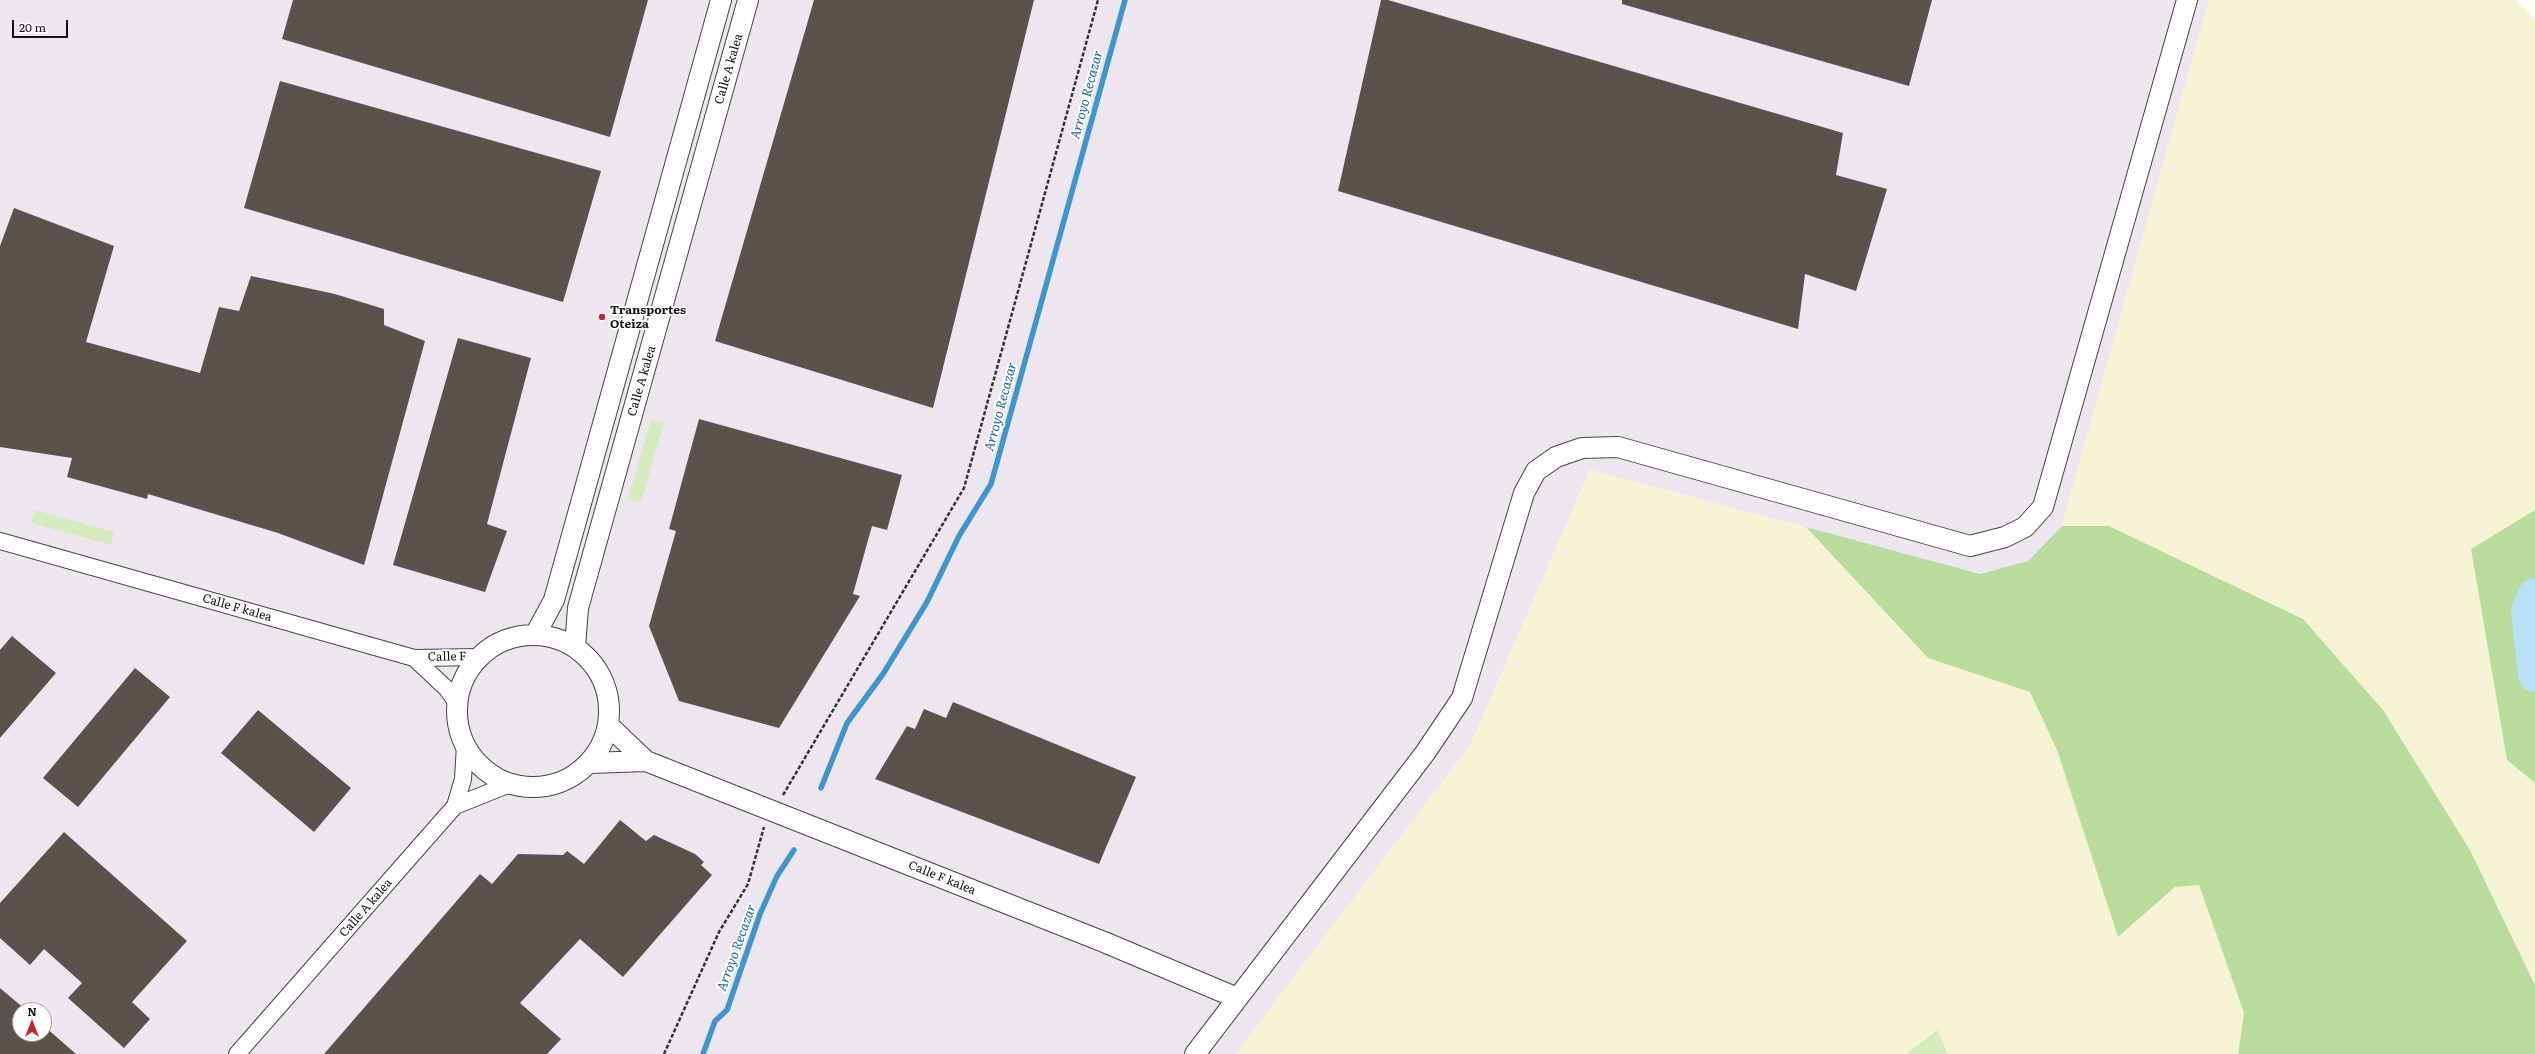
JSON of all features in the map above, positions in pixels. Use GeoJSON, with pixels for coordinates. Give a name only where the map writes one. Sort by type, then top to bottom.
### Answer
{"type":"FeatureCollection","features":[{"type":"Feature","properties":{"kind":"street"},"geometry":{"type":"LineString","coordinates":[[536,635],[554,600],[721,0]]}},
{"type":"Feature","properties":{"kind":"street","name":"Calle A kalea"},"geometry":{"type":"LineString","coordinates":[[575,647],[578,608],[748,0]]}},
{"type":"Feature","properties":{"kind":"street"},"geometry":{"type":"LineString","coordinates":[[1195,1054],[1425,753],[1462,698],[1524,493],[1536,470],[1556,456],[1582,448],[1618,448],[1970,546],[2005,537],[2025,528],[2043,507],[2187,0]]}},
{"type":"Feature","properties":{"kind":"street","name":"Calle F kalea"},"geometry":{"type":"LineString","coordinates":[[2,542],[414,658],[446,689],[457,703]]}},
{"type":"Feature","properties":{"kind":"street"},"geometry":{"type":"LineString","coordinates":[[536,635],[549,636],[575,647],[589,658],[600,673],[607,690],[610,707],[608,725],[602,745],[590,763],[576,774],[561,782],[544,787],[510,784],[491,775],[476,762],[459,732],[457,703],[464,678],[480,657],[496,644],[515,637],[536,635]]}},
{"type":"Feature","properties":{"kind":"street","name":"Calle F"},"geometry":{"type":"LineString","coordinates":[[414,658],[480,657]]}},
{"type":"Feature","properties":{"kind":"street","name":"Calle F kalea"},"geometry":{"type":"LineString","coordinates":[[608,725],[646,761],[777,812],[1237,998]]}},
{"type":"Feature","properties":{"kind":"street"},"geometry":{"type":"LineString","coordinates":[[455,806],[463,779],[465,745]]}},
{"type":"Feature","properties":{"kind":"street","name":"Calle F kalea"},"geometry":{"type":"LineString","coordinates":[[590,763],[646,761]]}},
{"type":"Feature","properties":{"kind":"street","name":"Calle A kalea"},"geometry":{"type":"LineString","coordinates":[[237,1054],[455,806],[510,784]]}},
{"type":"Feature","properties":{"kind":"path"},"geometry":{"type":"LineString","coordinates":[[664,1054],[719,932],[748,884],[764,826],[777,812],[784,790],[964,488],[1098,0]]}},
{"type":"Feature","properties":{"kind":"shaded area"},"geometry":{"type":"Polygon","coordinates":[[[0,0],[2209,0],[2062,526],[2028,561],[1980,574],[1590,470],[1471,744],[1236,1054],[0,1054],[0,0]]]}},
{"type":"Feature","properties":{"kind":"shaded area"},"geometry":{"type":"Polygon","coordinates":[[[2209,0],[2517,0],[2535,20],[2535,510],[2471,549],[2507,760],[2535,783],[2535,985],[2470,850],[2383,710],[2303,619],[2109,526],[2062,526],[2209,0]]]}},
{"type":"Feature","properties":{"kind":"shaded area"},"geometry":{"type":"Polygon","coordinates":[[[1590,470],[1806,527],[1928,658],[2030,692],[2057,750],[2118,937],[2175,887],[2199,885],[2244,1013],[2238,1054],[1948,1054],[1936,1030],[1906,1054],[1236,1054],[1471,744],[1590,470]]]}},
{"type":"Feature","properties":{"kind":"green space"},"geometry":{"type":"Polygon","coordinates":[[[651,420],[664,423],[641,502],[628,499],[651,420]]]}},
{"type":"Feature","properties":{"kind":"green space"},"geometry":{"type":"Polygon","coordinates":[[[35,510],[114,532],[111,545],[31,523],[35,510]]]}},
{"type":"Feature","properties":{"kind":"green space"},"geometry":{"type":"Polygon","coordinates":[[[2535,510],[2535,783],[2507,760],[2471,549],[2535,510]]]}},
{"type":"Feature","properties":{"kind":"green space"},"geometry":{"type":"Polygon","coordinates":[[[2062,526],[2109,526],[2303,619],[2383,710],[2470,850],[2535,985],[2535,1054],[2238,1054],[2244,1013],[2199,885],[2175,887],[2118,937],[2057,750],[2030,692],[1928,658],[1806,527],[1980,574],[2028,561],[2062,526]]]}},
{"type":"Feature","properties":{"kind":"green space"},"geometry":{"type":"Polygon","coordinates":[[[1937,1030],[1948,1054],[1906,1054],[1937,1030]]]}},
{"type":"Feature","properties":{"kind":"building"},"geometry":{"type":"Polygon","coordinates":[[[293,0],[648,0],[610,137],[282,39],[293,0]]]}},
{"type":"Feature","properties":{"kind":"building"},"geometry":{"type":"Polygon","coordinates":[[[814,0],[1034,0],[933,408],[715,341],[814,0]]]}},
{"type":"Feature","properties":{"kind":"building"},"geometry":{"type":"Polygon","coordinates":[[[1381,0],[1388,0],[1843,133],[1836,175],[1887,189],[1856,291],[1805,274],[1798,329],[1338,191],[1381,0]]]}},
{"type":"Feature","properties":{"kind":"building"},"geometry":{"type":"Polygon","coordinates":[[[1622,0],[1932,0],[1909,86],[1622,4],[1622,0]]]}},
{"type":"Feature","properties":{"kind":"building"},"geometry":{"type":"Polygon","coordinates":[[[280,81],[601,171],[563,302],[244,208],[280,81]]]}},
{"type":"Feature","properties":{"kind":"building"},"geometry":{"type":"Polygon","coordinates":[[[14,208],[114,246],[86,342],[200,373],[219,307],[239,311],[251,276],[335,294],[384,309],[384,325],[425,341],[364,565],[278,533],[148,494],[147,499],[67,477],[72,458],[0,447],[0,246],[14,208]]]}},
{"type":"Feature","properties":{"kind":"building"},"geometry":{"type":"Polygon","coordinates":[[[458,338],[531,358],[487,524],[507,531],[485,592],[393,565],[458,338]]]}},
{"type":"Feature","properties":{"kind":"building"},"geometry":{"type":"Polygon","coordinates":[[[699,419],[902,475],[887,530],[872,526],[853,594],[860,596],[779,728],[679,701],[649,626],[676,531],[669,529],[699,419]]]}},
{"type":"Feature","properties":{"kind":"building"},"geometry":{"type":"Polygon","coordinates":[[[12,636],[56,673],[0,738],[0,650],[12,636]]]}},
{"type":"Feature","properties":{"kind":"building"},"geometry":{"type":"Polygon","coordinates":[[[135,668],[170,697],[78,807],[43,778],[135,668]]]}},
{"type":"Feature","properties":{"kind":"building"},"geometry":{"type":"Polygon","coordinates":[[[953,702],[1136,777],[1099,864],[875,779],[907,726],[915,729],[924,709],[946,718],[953,702]]]}},
{"type":"Feature","properties":{"kind":"building"},"geometry":{"type":"Polygon","coordinates":[[[258,710],[351,788],[314,832],[221,753],[258,710]]]}},
{"type":"Feature","properties":{"kind":"building"},"geometry":{"type":"Polygon","coordinates":[[[620,820],[646,841],[654,835],[695,854],[704,862],[701,865],[712,875],[623,977],[580,939],[520,1003],[561,1039],[547,1054],[324,1054],[480,874],[492,884],[518,854],[563,855],[567,851],[584,864],[620,820]]]}},
{"type":"Feature","properties":{"kind":"building"},"geometry":{"type":"Polygon","coordinates":[[[64,832],[187,941],[132,1002],[150,1019],[124,1048],[68,998],[82,983],[44,949],[30,965],[0,938],[0,903],[64,832]]]}},
{"type":"Feature","properties":{"kind":"building"},"geometry":{"type":"Polygon","coordinates":[[[0,988],[17,1002],[12,1002],[12,1042],[52,1042],[52,1033],[76,1054],[0,1054],[0,988]]]}},
{"type":"Feature","properties":{"kind":"waterway","name":"Arroyo Recazar"},"geometry":{"type":"LineString","coordinates":[[821,788],[847,723],[883,674],[927,602],[959,536],[991,484],[1125,0]]}},
{"type":"Feature","properties":{"kind":"waterway"},"geometry":{"type":"LineString","coordinates":[[2535,595],[2528,611],[2535,675]]}},
{"type":"Feature","properties":{"kind":"waterway","name":"Arroyo Recazar"},"geometry":{"type":"LineString","coordinates":[[703,1054],[715,1021],[727,1010],[760,914],[777,876],[794,850]]}},
{"type":"Feature","properties":{"kind":"place","name":"Transportes Oteiza"},"geometry":{"type":"Point","coordinates":[602,317]}}]}
